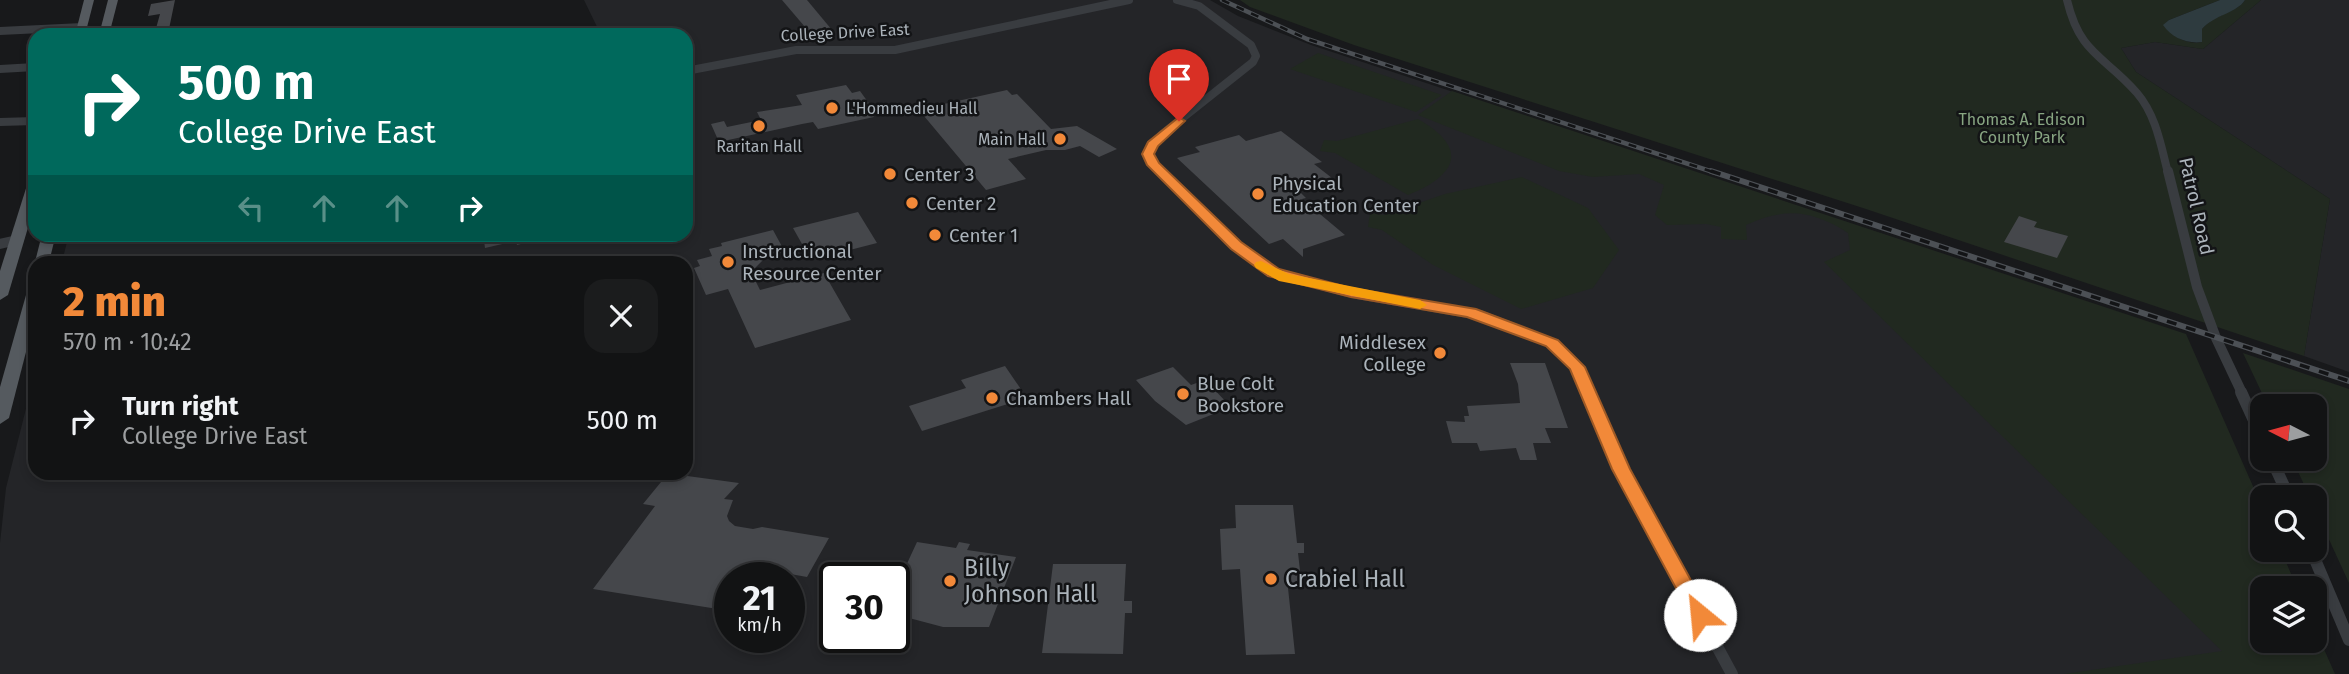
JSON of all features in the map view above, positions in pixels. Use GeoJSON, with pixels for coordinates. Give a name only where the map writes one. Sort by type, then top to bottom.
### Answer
{"type":"FeatureCollection","features":[{"type":"Feature","properties":{"kind":"main road"},"geometry":{"type":"LineString","coordinates":[[82,28],[89,0]]}},
{"type":"Feature","properties":{"kind":"main road"},"geometry":{"type":"LineString","coordinates":[[106,28],[113,0]]}},
{"type":"Feature","properties":{"kind":"main road"},"geometry":{"type":"LineString","coordinates":[[0,295],[28,205]]}},
{"type":"Feature","properties":{"kind":"main road"},"geometry":{"type":"LineString","coordinates":[[0,418],[28,314]]}},
{"type":"Feature","properties":{"kind":"street","name":"College Drive East"},"geometry":{"type":"LineString","coordinates":[[693,70],[796,50],[895,50],[1129,0]]}},
{"type":"Feature","properties":{"kind":"street"},"geometry":{"type":"LineString","coordinates":[[1177,0],[1199,6],[1251,45],[1256,56],[1253,62],[1161,135],[1148,154],[1154,165],[1236,246],[1273,272],[1351,293],[1471,313],[1552,343],[1565,354],[1577,367],[1621,469],[1732,674]]}},
{"type":"Feature","properties":{"kind":"street","name":"Patrol Road"},"geometry":{"type":"LineString","coordinates":[[2067,0],[2072,22],[2084,44],[2138,94],[2157,126],[2197,287],[2216,338],[2250,412]]}},
{"type":"Feature","properties":{"kind":"street"},"geometry":{"type":"LineString","coordinates":[[0,31],[28,31]]}},
{"type":"Feature","properties":{"kind":"street"},"geometry":{"type":"LineString","coordinates":[[0,69],[28,67]]}},
{"type":"Feature","properties":{"kind":"street"},"geometry":{"type":"LineString","coordinates":[[0,122],[28,121]]}},
{"type":"Feature","properties":{"kind":"street"},"geometry":{"type":"LineString","coordinates":[[0,244],[17,240]]}},
{"type":"Feature","properties":{"kind":"street"},"geometry":{"type":"LineString","coordinates":[[2316,562],[2349,639]]}},
{"type":"Feature","properties":{"kind":"shaded area","name":"Middlesex College"},"geometry":{"type":"Polygon","coordinates":[[[584,0],[1210,0],[1238,16],[1311,45],[1958,259],[2250,538],[2250,562],[2263,562],[2263,576],[2250,576],[2250,653],[2287,653],[2325,674],[0,674],[0,543],[6,488],[28,401],[28,480],[693,480],[693,256],[64,256],[67,242],[693,242],[693,28],[598,28],[584,0]]]}},
{"type":"Feature","properties":{"kind":"shaded area"},"geometry":{"type":"Polygon","coordinates":[[[2220,0],[2245,0],[2237,8],[2207,24],[2202,29],[2202,42],[2180,39],[2163,25],[2169,20],[2220,0]]]}},
{"type":"Feature","properties":{"kind":"shaded area"},"geometry":{"type":"Polygon","coordinates":[[[2261,0],[2349,0],[2349,372],[2304,356],[2330,199],[2136,72],[2121,48],[2155,42],[2203,49],[2261,0]]]}},
{"type":"Feature","properties":{"kind":"green space","name":"Thomas A. Edison County Park"},"geometry":{"type":"Polygon","coordinates":[[[1240,0],[2220,0],[2169,20],[2164,25],[2181,39],[2196,43],[2202,42],[2202,29],[2213,20],[2237,8],[2245,0],[2261,0],[2203,49],[2155,42],[2121,48],[2136,72],[2330,199],[2304,356],[1863,208],[1354,45],[1250,7],[1240,0]]]}},
{"type":"Feature","properties":{"kind":"green space"},"geometry":{"type":"Polygon","coordinates":[[[1318,53],[1442,95],[1416,112],[1290,69],[1318,53]]]}},
{"type":"Feature","properties":{"kind":"green space"},"geometry":{"type":"Polygon","coordinates":[[[1452,91],[2186,334],[2252,485],[2250,485],[2250,562],[2286,562],[2292,576],[2250,576],[2250,653],[2326,653],[2335,674],[2064,674],[2222,651],[1824,262],[1850,250],[1848,233],[1822,220],[1798,214],[1773,215],[1746,225],[1747,240],[1721,239],[1721,227],[1706,224],[1667,225],[1655,215],[1664,185],[1639,174],[1593,177],[1559,171],[1418,115],[1452,91]]]}},
{"type":"Feature","properties":{"kind":"green space"},"geometry":{"type":"Polygon","coordinates":[[[1418,119],[1445,140],[1451,160],[1447,170],[1438,179],[1408,195],[1335,153],[1320,151],[1324,140],[1337,141],[1418,119]]]}},
{"type":"Feature","properties":{"kind":"green space"},"geometry":{"type":"Polygon","coordinates":[[[1522,177],[1588,208],[1619,250],[1593,288],[1521,309],[1433,265],[1382,230],[1368,227],[1370,213],[1384,215],[1445,194],[1522,177]]]}},
{"type":"Feature","properties":{"kind":"green space"},"geometry":{"type":"Polygon","coordinates":[[[2243,353],[2349,389],[2349,583],[2327,535],[2327,485],[2304,485],[2298,471],[2328,471],[2328,394],[2262,394],[2243,353]]]}},
{"type":"Feature","properties":{"kind":"building"},"geometry":{"type":"Polygon","coordinates":[[[175,0],[169,28],[156,28],[160,14],[148,16],[151,4],[175,0]]]}},
{"type":"Feature","properties":{"kind":"building"},"geometry":{"type":"Polygon","coordinates":[[[782,0],[807,0],[832,30],[811,34],[782,0]]]}},
{"type":"Feature","properties":{"kind":"building","name":"L'Hommedieu Hall"},"geometry":{"type":"Polygon","coordinates":[[[846,85],[852,93],[860,91],[873,109],[869,110],[874,117],[818,129],[813,122],[719,142],[711,124],[724,121],[727,127],[761,120],[757,112],[802,105],[796,95],[846,85]]]}},
{"type":"Feature","properties":{"kind":"building","name":"Main Hall"},"geometry":{"type":"Polygon","coordinates":[[[1007,90],[1012,95],[1017,94],[1051,129],[1077,126],[1117,149],[1099,157],[1080,146],[1065,150],[1046,150],[1008,159],[1026,179],[986,190],[924,116],[931,114],[926,108],[1007,90]]]}},
{"type":"Feature","properties":{"kind":"building","name":"Physical Education Center"},"geometry":{"type":"Polygon","coordinates":[[[1281,131],[1322,162],[1314,164],[1332,178],[1297,189],[1306,198],[1302,199],[1345,235],[1303,249],[1303,257],[1283,239],[1269,244],[1177,158],[1200,152],[1195,147],[1239,135],[1246,141],[1281,131]]]}},
{"type":"Feature","properties":{"kind":"building"},"geometry":{"type":"Polygon","coordinates":[[[858,212],[877,243],[811,260],[793,228],[858,212]]]}},
{"type":"Feature","properties":{"kind":"building"},"geometry":{"type":"Polygon","coordinates":[[[2019,216],[2037,222],[2034,227],[2068,236],[2057,258],[2004,242],[2019,216]]]}},
{"type":"Feature","properties":{"kind":"building"},"geometry":{"type":"Polygon","coordinates":[[[773,230],[785,252],[766,257],[751,272],[760,290],[824,273],[851,320],[755,348],[728,289],[706,295],[694,268],[700,266],[697,260],[712,256],[709,249],[722,246],[721,243],[773,230]]]}},
{"type":"Feature","properties":{"kind":"building"},"geometry":{"type":"Polygon","coordinates":[[[484,242],[512,242],[485,248],[484,242]]]}},
{"type":"Feature","properties":{"kind":"building"},"geometry":{"type":"Polygon","coordinates":[[[1510,363],[1545,363],[1568,428],[1545,428],[1551,443],[1533,443],[1537,460],[1520,460],[1516,448],[1480,451],[1477,443],[1452,443],[1446,421],[1465,422],[1464,416],[1469,416],[1467,406],[1520,403],[1518,384],[1510,363]]]}},
{"type":"Feature","properties":{"kind":"building","name":"Chambers Hall"},"geometry":{"type":"Polygon","coordinates":[[[1005,366],[1027,398],[922,431],[909,406],[966,388],[961,380],[1005,366]]]}},
{"type":"Feature","properties":{"kind":"building","name":"Blue Colt Bookstore"},"geometry":{"type":"Polygon","coordinates":[[[1173,367],[1191,385],[1205,380],[1231,407],[1186,425],[1155,401],[1136,380],[1173,367]]]}},
{"type":"Feature","properties":{"kind":"building"},"geometry":{"type":"Polygon","coordinates":[[[693,477],[739,483],[724,499],[733,500],[727,516],[735,526],[753,529],[762,527],[829,538],[807,577],[805,562],[714,562],[714,608],[593,589],[655,506],[643,504],[661,482],[666,480],[693,480],[693,477]]]}},
{"type":"Feature","properties":{"kind":"building","name":"Crabiel Hall"},"geometry":{"type":"Polygon","coordinates":[[[1235,505],[1293,505],[1297,543],[1304,543],[1304,553],[1298,553],[1302,588],[1288,588],[1295,654],[1246,655],[1240,569],[1222,570],[1220,529],[1236,528],[1235,505]]]}},
{"type":"Feature","properties":{"kind":"building","name":"Billy Johnson Hall"},"geometry":{"type":"Polygon","coordinates":[[[917,542],[956,548],[959,542],[970,544],[967,550],[1016,557],[989,627],[943,627],[910,618],[910,562],[908,562],[917,542]]]}},
{"type":"Feature","properties":{"kind":"building"},"geometry":{"type":"Polygon","coordinates":[[[1053,564],[1126,564],[1124,601],[1132,601],[1132,613],[1125,613],[1123,654],[1042,653],[1053,564]]]}},
{"type":"Feature","properties":{"kind":"railway"},"geometry":{"type":"LineString","coordinates":[[1222,0],[1307,39],[1716,173]]}},
{"type":"Feature","properties":{"kind":"railway"},"geometry":{"type":"LineString","coordinates":[[1711,171],[2349,381]]}},
{"type":"Feature","properties":{"kind":"slow traffic"},"geometry":{"type":"LineString","coordinates":[[1261,265],[1284,277],[1351,293],[1420,305]]}},
{"type":"Feature","properties":{"kind":"place","name":"L'Hommedieu Hall"},"geometry":{"type":"Point","coordinates":[832,108]}},
{"type":"Feature","properties":{"kind":"place","name":"Raritan Hall"},"geometry":{"type":"Point","coordinates":[759,126]}},
{"type":"Feature","properties":{"kind":"place","name":"Main Hall"},"geometry":{"type":"Point","coordinates":[1060,139]}},
{"type":"Feature","properties":{"kind":"place","name":"Center 3"},"geometry":{"type":"Point","coordinates":[890,174]}},
{"type":"Feature","properties":{"kind":"place","name":"Physical Education Center"},"geometry":{"type":"Point","coordinates":[1258,194]}},
{"type":"Feature","properties":{"kind":"place","name":"Center 2"},"geometry":{"type":"Point","coordinates":[912,203]}},
{"type":"Feature","properties":{"kind":"place","name":"Center 1"},"geometry":{"type":"Point","coordinates":[935,235]}},
{"type":"Feature","properties":{"kind":"place","name":"Instructional Resource Center"},"geometry":{"type":"Point","coordinates":[728,262]}},
{"type":"Feature","properties":{"kind":"place","name":"Middlesex College"},"geometry":{"type":"Point","coordinates":[1440,353]}},
{"type":"Feature","properties":{"kind":"place","name":"Blue Colt Bookstore"},"geometry":{"type":"Point","coordinates":[1183,394]}},
{"type":"Feature","properties":{"kind":"place","name":"Chambers Hall"},"geometry":{"type":"Point","coordinates":[992,398]}},
{"type":"Feature","properties":{"kind":"place","name":"Crabiel Hall"},"geometry":{"type":"Point","coordinates":[1271,579]}},
{"type":"Feature","properties":{"kind":"place","name":"Billy Johnson Hall"},"geometry":{"type":"Point","coordinates":[950,581]}},
{"type":"Feature","properties":{"kind":"route"},"geometry":{"type":"LineString","coordinates":[[1179,121],[1153,144],[1148,154],[1154,165],[1236,246],[1257,263],[1284,277],[1351,293],[1480,315],[1552,343],[1565,354],[1577,367],[1621,469],[1700,615]]}}]}
